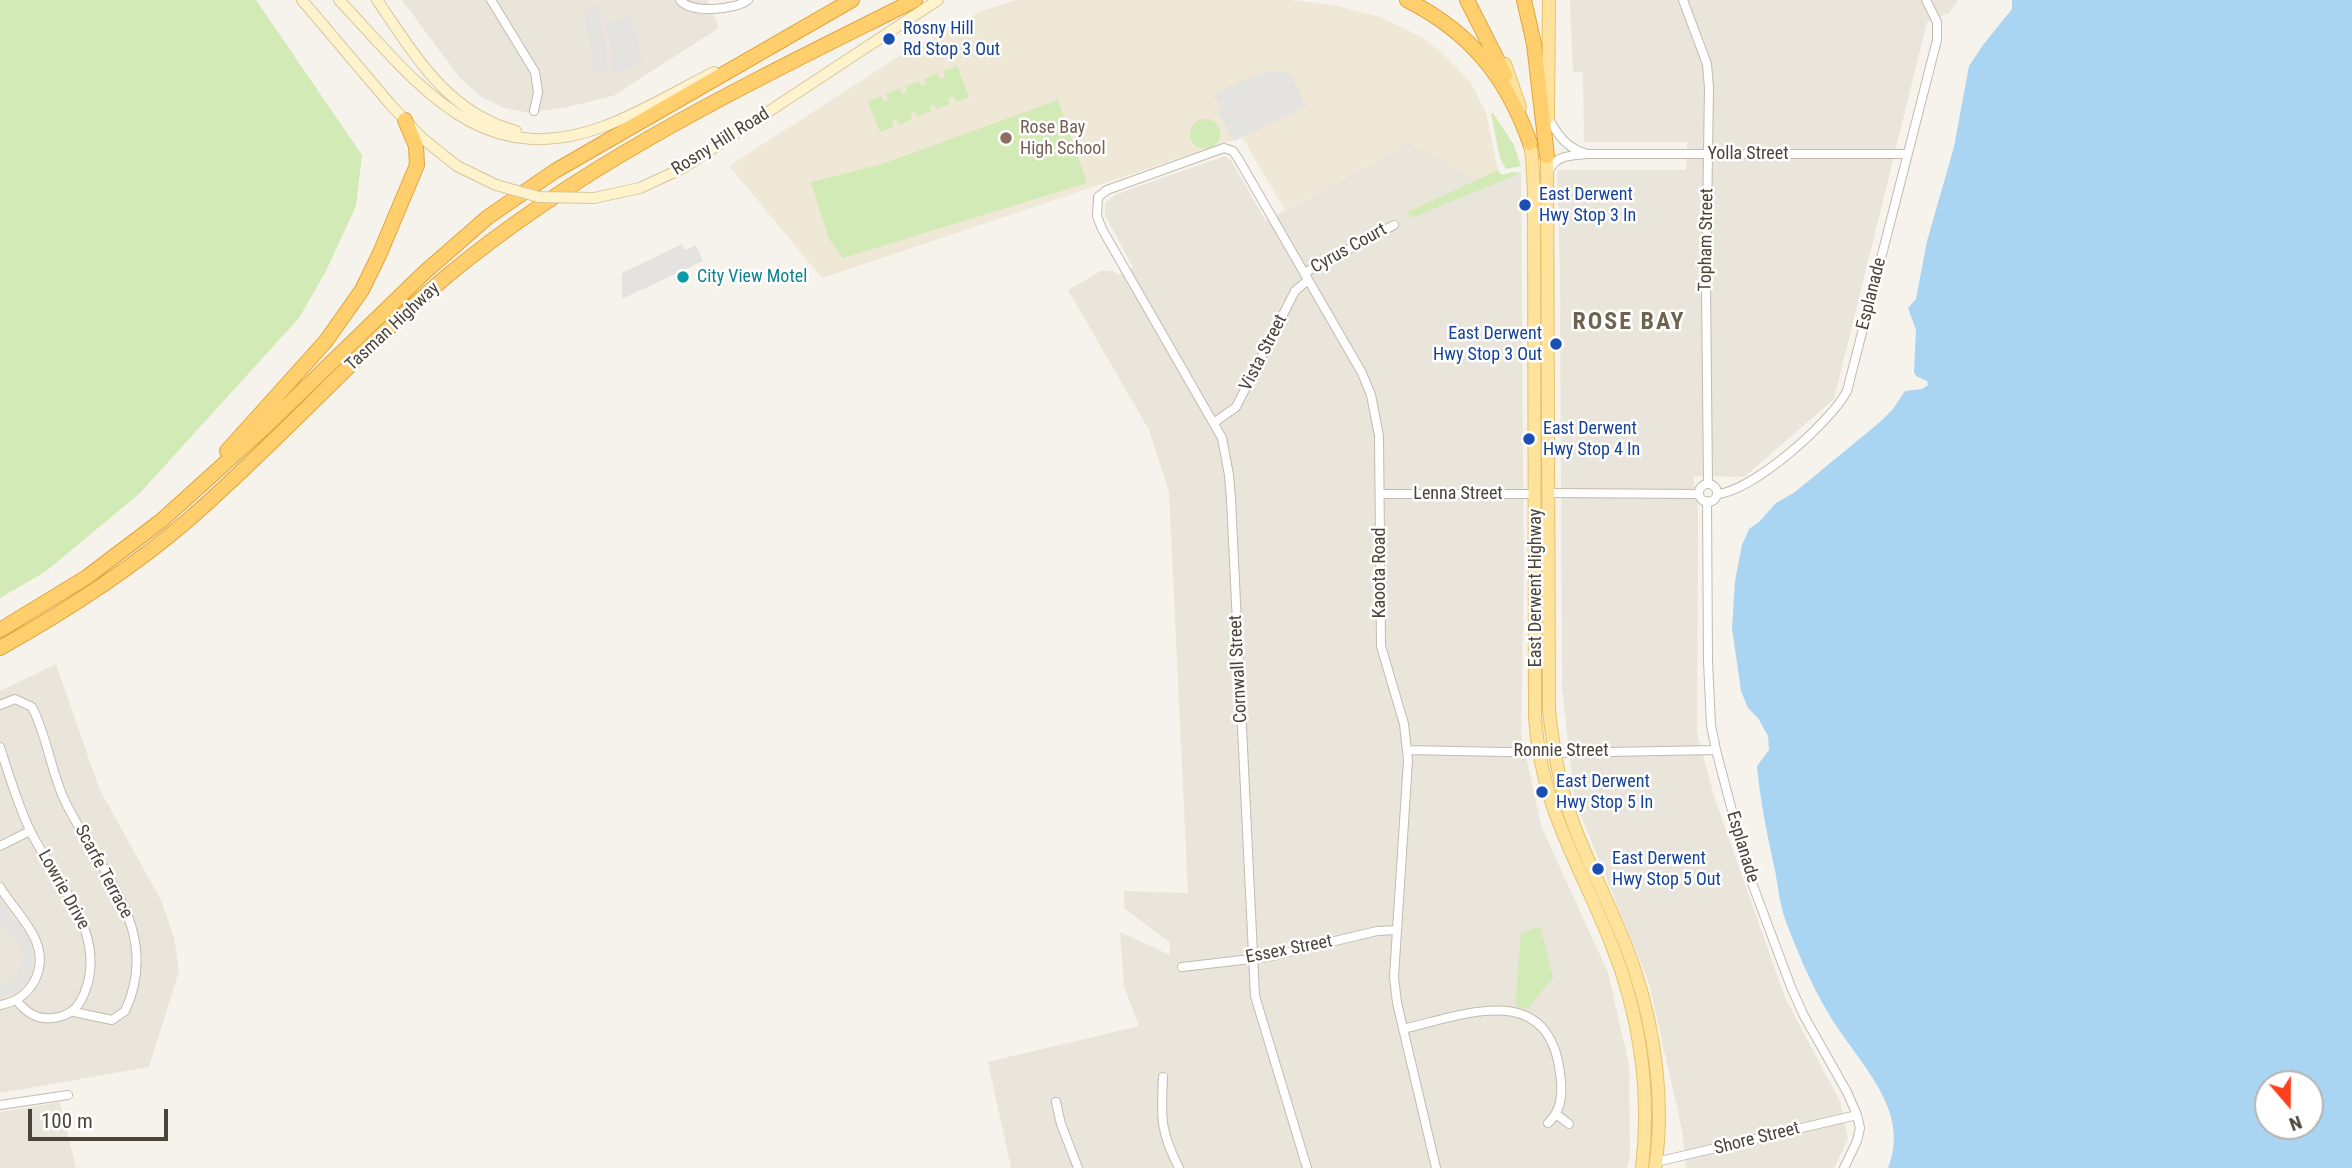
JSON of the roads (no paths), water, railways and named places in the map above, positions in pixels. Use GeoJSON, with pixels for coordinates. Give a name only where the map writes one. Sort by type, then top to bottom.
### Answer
{"type":"FeatureCollection","features":[{"type":"Feature","properties":{"kind":"highway","name":"Tasman Highway"},"geometry":{"type":"LineString","coordinates":[[0,630],[87,577],[161,521],[265,427],[442,256],[488,217],[555,171],[852,0]]}},
{"type":"Feature","properties":{"kind":"highway","name":"Tasman Highway"},"geometry":{"type":"LineString","coordinates":[[818,48],[897,0]]}},
{"type":"Feature","properties":{"kind":"highway","name":"Tasman Highway"},"geometry":{"type":"LineString","coordinates":[[0,648],[108,582],[186,522],[283,433],[409,310],[517,222],[597,169],[818,48],[915,0]]}},
{"type":"Feature","properties":{"kind":"highway"},"geometry":{"type":"LineString","coordinates":[[1407,0],[1443,20],[1479,53],[1507,91],[1530,142]]}},
{"type":"Feature","properties":{"kind":"highway"},"geometry":{"type":"LineString","coordinates":[[1467,0],[1518,102]]}},
{"type":"Feature","properties":{"kind":"highway"},"geometry":{"type":"LineString","coordinates":[[1524,0],[1534,44],[1547,156]]}},
{"type":"Feature","properties":{"kind":"highway"},"geometry":{"type":"LineString","coordinates":[[161,521],[311,359],[362,290],[416,165],[416,146],[405,120]]}},
{"type":"Feature","properties":{"kind":"main road","name":"Rosny Hill Road"},"geometry":{"type":"LineString","coordinates":[[302,0],[405,120],[444,157],[496,185],[539,197],[594,198],[640,188],[683,168],[937,0]]}},
{"type":"Feature","properties":{"kind":"main road"},"geometry":{"type":"LineString","coordinates":[[339,0],[418,83],[466,121],[495,133],[524,139],[559,139],[589,132]]}},
{"type":"Feature","properties":{"kind":"main road"},"geometry":{"type":"LineString","coordinates":[[377,0],[431,78],[451,98],[478,116],[500,127],[527,134],[562,135],[589,132]]}},
{"type":"Feature","properties":{"kind":"main road","name":"East Derwent Highway"},"geometry":{"type":"LineString","coordinates":[[1475,0],[1502,57],[1530,142],[1534,191],[1549,710],[1554,753],[1572,822],[1621,933],[1644,1003],[1656,1071],[1655,1165]]}},
{"type":"Feature","properties":{"kind":"main road","name":"East Derwent Highway"},"geometry":{"type":"LineString","coordinates":[[1549,0],[1542,494],[1535,717],[1538,752],[1546,789],[1558,824],[1610,941],[1632,1007],[1641,1057],[1644,1095],[1642,1168]]}},
{"type":"Feature","properties":{"kind":"main road","name":"Tasman Highway"},"geometry":{"type":"LineString","coordinates":[[589,132],[630,116],[744,57],[758,54]]}},
{"type":"Feature","properties":{"kind":"street"},"geometry":{"type":"LineString","coordinates":[[491,0],[535,72],[538,92],[534,111]]}},
{"type":"Feature","properties":{"kind":"street"},"geometry":{"type":"LineString","coordinates":[[680,0],[685,6],[696,9],[736,7],[748,0]]}},
{"type":"Feature","properties":{"kind":"street","name":"Topham Street"},"geometry":{"type":"LineString","coordinates":[[1683,0],[1708,74],[1708,484]]}},
{"type":"Feature","properties":{"kind":"street","name":"Esplanade"},"geometry":{"type":"LineString","coordinates":[[1717,494],[1741,488],[1770,469],[1836,410],[1842,401],[1856,360],[1937,40],[1937,22],[1926,0]]}},
{"type":"Feature","properties":{"kind":"street"},"geometry":{"type":"LineString","coordinates":[[1548,117],[1556,133],[1566,144],[1588,154]]}},
{"type":"Feature","properties":{"kind":"street","name":"Kaoota Road"},"geometry":{"type":"LineString","coordinates":[[1098,197],[1107,190],[1221,149],[1230,150],[1239,160],[1363,373],[1371,395],[1379,436],[1381,646],[1404,724],[1407,750],[1394,977],[1403,1029],[1436,1168]]}},
{"type":"Feature","properties":{"kind":"street","name":"Yolla Street"},"geometry":{"type":"LineString","coordinates":[[1547,180],[1556,160],[1588,154],[1907,154]]}},
{"type":"Feature","properties":{"kind":"street","name":"Cornwall Street"},"geometry":{"type":"LineString","coordinates":[[1098,197],[1097,216],[1102,229],[1222,438],[1230,487],[1253,958],[1258,1007],[1307,1168]]}},
{"type":"Feature","properties":{"kind":"street","name":"Cyrus Court"},"geometry":{"type":"LineString","coordinates":[[1306,276],[1394,225]]}},
{"type":"Feature","properties":{"kind":"street","name":"Vista Street"},"geometry":{"type":"LineString","coordinates":[[1215,422],[1236,407],[1295,291],[1306,276]]}},
{"type":"Feature","properties":{"kind":"street"},"geometry":{"type":"LineString","coordinates":[[1708,484],[1714,486],[1717,494],[1713,500],[1707,501],[1699,494],[1703,486],[1708,484]]}},
{"type":"Feature","properties":{"kind":"street","name":"Lenna Street"},"geometry":{"type":"LineString","coordinates":[[1380,494],[1699,494]]}},
{"type":"Feature","properties":{"kind":"street","name":"Esplanade"},"geometry":{"type":"LineString","coordinates":[[1707,501],[1708,661],[1716,750],[1749,875],[1791,987],[1804,1017],[1847,1092],[1857,1115]]}},
{"type":"Feature","properties":{"kind":"street","name":"Scarfe Terrace"},"geometry":{"type":"LineString","coordinates":[[0,705],[9,699],[21,700],[34,712],[65,802],[121,899],[134,935],[135,977],[125,1012],[112,1020],[74,1012]]}},
{"type":"Feature","properties":{"kind":"street","name":"Lowrie Drive"},"geometry":{"type":"LineString","coordinates":[[0,747],[30,831],[78,913],[89,943],[89,978],[82,1000],[74,1012]]}},
{"type":"Feature","properties":{"kind":"street","name":"Ronnie Street"},"geometry":{"type":"LineString","coordinates":[[1407,750],[1554,753],[1716,750]]}},
{"type":"Feature","properties":{"kind":"street"},"geometry":{"type":"LineString","coordinates":[[0,846],[30,831]]}},
{"type":"Feature","properties":{"kind":"street"},"geometry":{"type":"LineString","coordinates":[[0,887],[36,938],[40,956],[33,984],[16,1000],[0,1005]]}},
{"type":"Feature","properties":{"kind":"street","name":"Essex Street"},"geometry":{"type":"LineString","coordinates":[[1182,967],[1287,953],[1377,930],[1396,930]]}},
{"type":"Feature","properties":{"kind":"street"},"geometry":{"type":"LineString","coordinates":[[16,1000],[24,1010],[37,1017],[54,1018],[74,1012]]}},
{"type":"Feature","properties":{"kind":"street"},"geometry":{"type":"LineString","coordinates":[[1403,1029],[1488,1009],[1508,1009],[1527,1017],[1542,1028],[1555,1051],[1561,1082],[1558,1115],[1548,1123]]}},
{"type":"Feature","properties":{"kind":"street"},"geometry":{"type":"LineString","coordinates":[[1163,1077],[1162,1128],[1166,1143],[1180,1168]]}},
{"type":"Feature","properties":{"kind":"street"},"geometry":{"type":"LineString","coordinates":[[0,1105],[68,1095]]}},
{"type":"Feature","properties":{"kind":"street"},"geometry":{"type":"LineString","coordinates":[[1056,1102],[1061,1124],[1078,1168]]}},
{"type":"Feature","properties":{"kind":"street"},"geometry":{"type":"LineString","coordinates":[[1558,1115],[1569,1124]]}},
{"type":"Feature","properties":{"kind":"street"},"geometry":{"type":"LineString","coordinates":[[1844,1168],[1857,1142],[1860,1128],[1857,1115]]}},
{"type":"Feature","properties":{"kind":"street","name":"Shore Street"},"geometry":{"type":"LineString","coordinates":[[1655,1165],[1857,1115]]}},
{"type":"Feature","properties":{"kind":"water"},"geometry":{"type":"Polygon","coordinates":[[[2012,0],[2352,0],[2352,1168],[1888,1168],[1894,1146],[1893,1125],[1887,1105],[1809,978],[1783,913],[1757,766],[1769,750],[1768,736],[1758,718],[1748,708],[1741,691],[1732,628],[1735,581],[1742,545],[1749,529],[1776,503],[1795,492],[1880,422],[1905,391],[1922,389],[1928,385],[1927,381],[1916,376],[1914,372],[1916,330],[1908,308],[1916,299],[1927,241],[1954,147],[1969,66],[2012,9],[2012,0]]]}},
{"type":"Feature","properties":{"kind":"place","name":"Rosny Hill Rd Stop 3 Out"},"geometry":{"type":"Point","coordinates":[889,39]}},
{"type":"Feature","properties":{"kind":"place","name":"Rose Bay High School"},"geometry":{"type":"Point","coordinates":[1006,138]}},
{"type":"Feature","properties":{"kind":"place","name":"East Derwent Hwy Stop 3 In"},"geometry":{"type":"Point","coordinates":[1525,205]}},
{"type":"Feature","properties":{"kind":"place","name":"City View Motel"},"geometry":{"type":"Point","coordinates":[683,277]}},
{"type":"Feature","properties":{"kind":"place","name":"East Derwent Hwy Stop 3 Out"},"geometry":{"type":"Point","coordinates":[1556,344]}},
{"type":"Feature","properties":{"kind":"place","name":"East Derwent Hwy Stop 4 In"},"geometry":{"type":"Point","coordinates":[1529,439]}},
{"type":"Feature","properties":{"kind":"place","name":"East Derwent Hwy Stop 5 In"},"geometry":{"type":"Point","coordinates":[1542,792]}},
{"type":"Feature","properties":{"kind":"place","name":"East Derwent Hwy Stop 5 Out"},"geometry":{"type":"Point","coordinates":[1598,869]}},
{"type":"Feature","properties":{"kind":"district","name":"ROSE BAY"},"geometry":{"type":"Point","coordinates":[1629,323]}}]}
